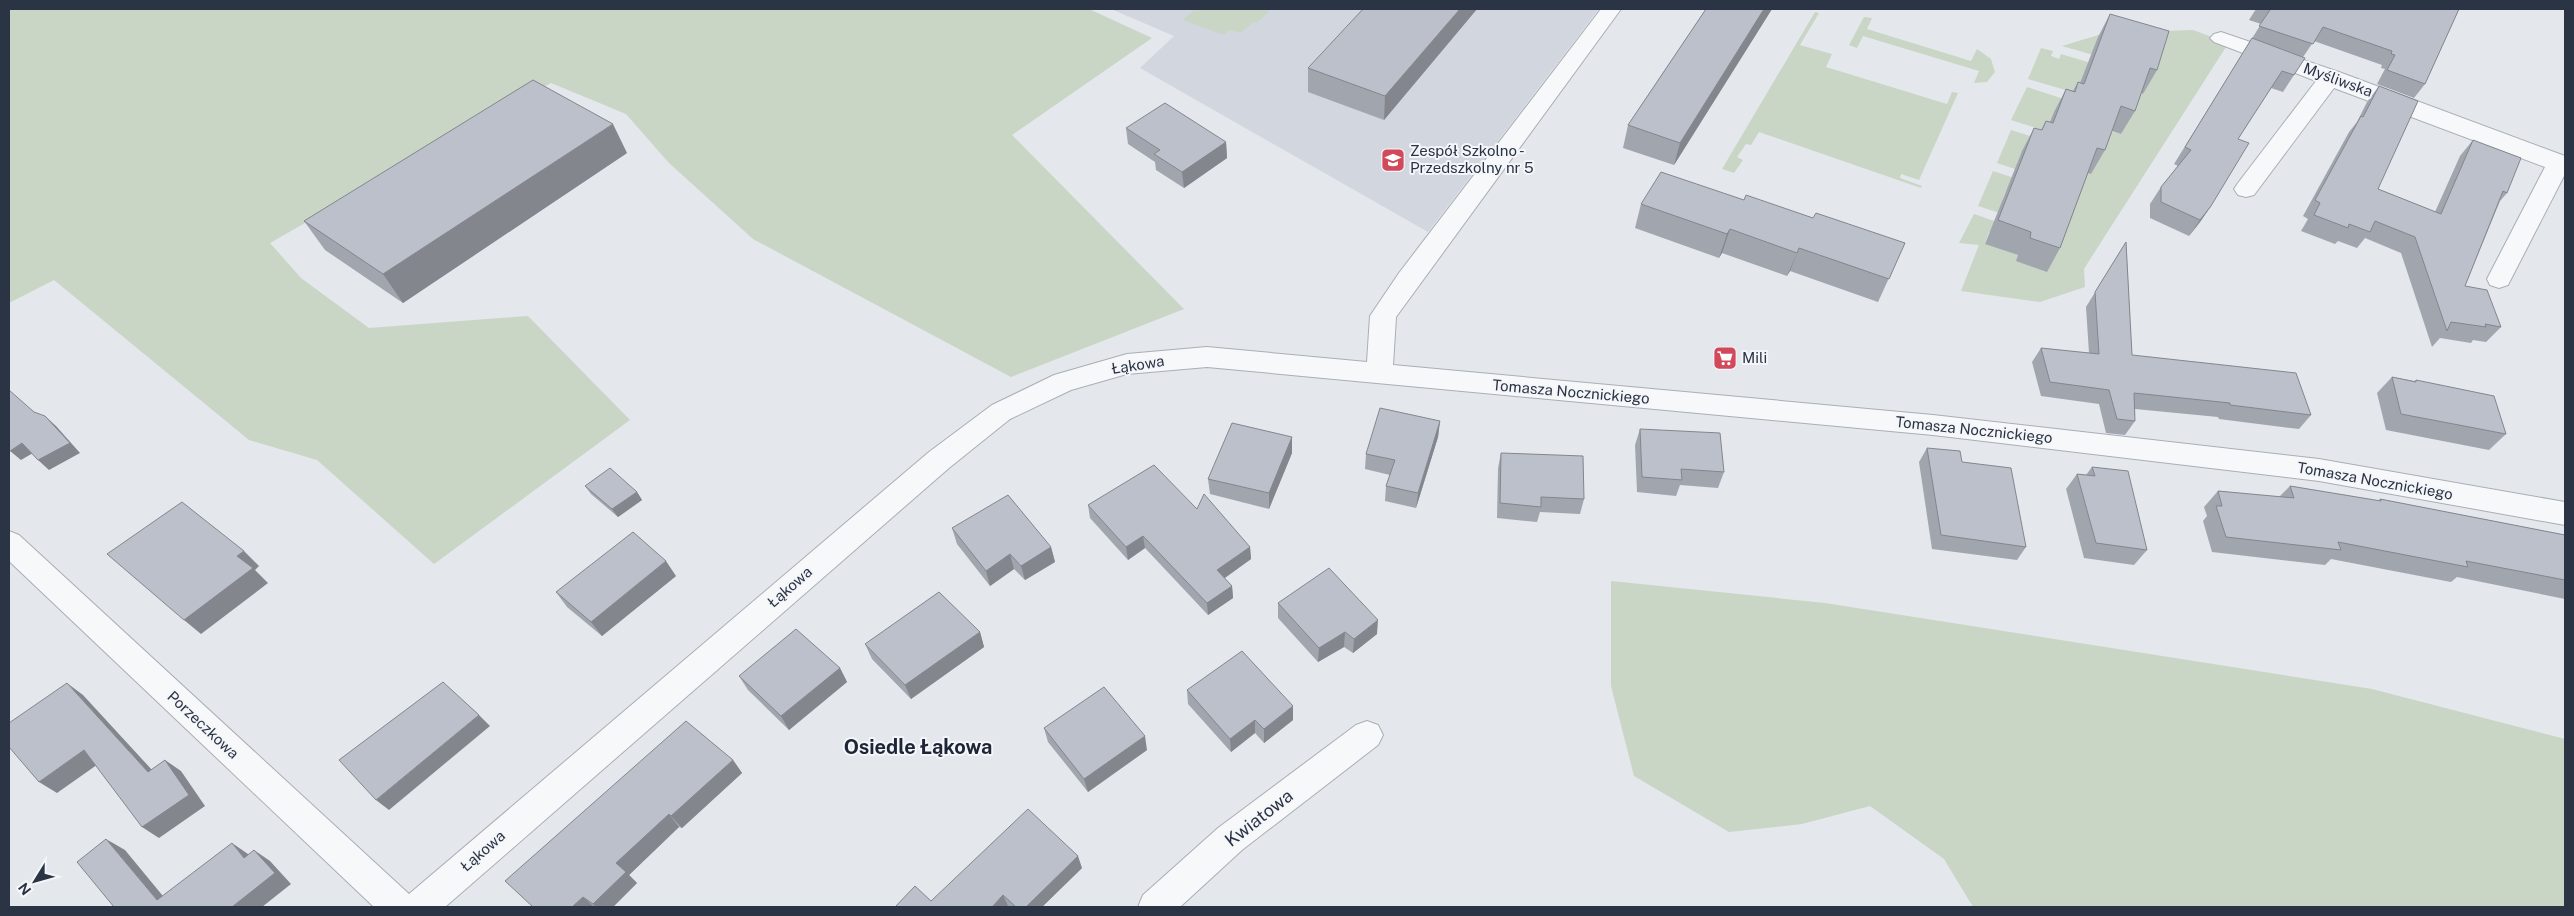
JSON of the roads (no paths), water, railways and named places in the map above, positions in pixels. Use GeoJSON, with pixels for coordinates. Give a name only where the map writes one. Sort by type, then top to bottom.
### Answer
{"type":"FeatureCollection","features":[{"type":"Feature","properties":{"kind":"street"},"geometry":{"type":"LineString","coordinates":[[1379,374],[1383,316],[1413,272],[1611,9]]}},
{"type":"Feature","properties":{"kind":"street","name":"Myśliwska"},"geometry":{"type":"LineString","coordinates":[[2221,38],[2331,77],[2562,164]]}},
{"type":"Feature","properties":{"kind":"street"},"geometry":{"type":"LineString","coordinates":[[2246,189],[2331,77]]}},
{"type":"Feature","properties":{"kind":"street"},"geometry":{"type":"LineString","coordinates":[[2500,279],[2562,164]]}},
{"type":"Feature","properties":{"kind":"street","name":"Tomasza Nocznickiego"},"geometry":{"type":"LineString","coordinates":[[1207,357],[1933,424],[2319,470],[2565,514]]}},
{"type":"Feature","properties":{"kind":"street","name":"Łąkowa"},"geometry":{"type":"LineString","coordinates":[[418,907],[823,558],[939,460],[1001,412],[1063,382],[1127,364],[1207,357]]}},
{"type":"Feature","properties":{"kind":"street","name":"Porzeczkowa"},"geometry":{"type":"LineString","coordinates":[[9,543],[398,907]]}},
{"type":"Feature","properties":{"kind":"street","name":"Kwiatowa"},"geometry":{"type":"LineString","coordinates":[[1156,907],[1230,839],[1367,735]]}},
{"type":"Feature","properties":{"kind":"place","name":"Zespół Szkolno - Przedszkolny nr 5"},"geometry":{"type":"Point","coordinates":[1393,160]}},
{"type":"Feature","properties":{"kind":"place","name":"Mili"},"geometry":{"type":"Point","coordinates":[1725,358]}},
{"type":"Feature","properties":{"kind":"district","name":"Osiedle Łąkowa"},"geometry":{"type":"Point","coordinates":[918,747]}}]}
